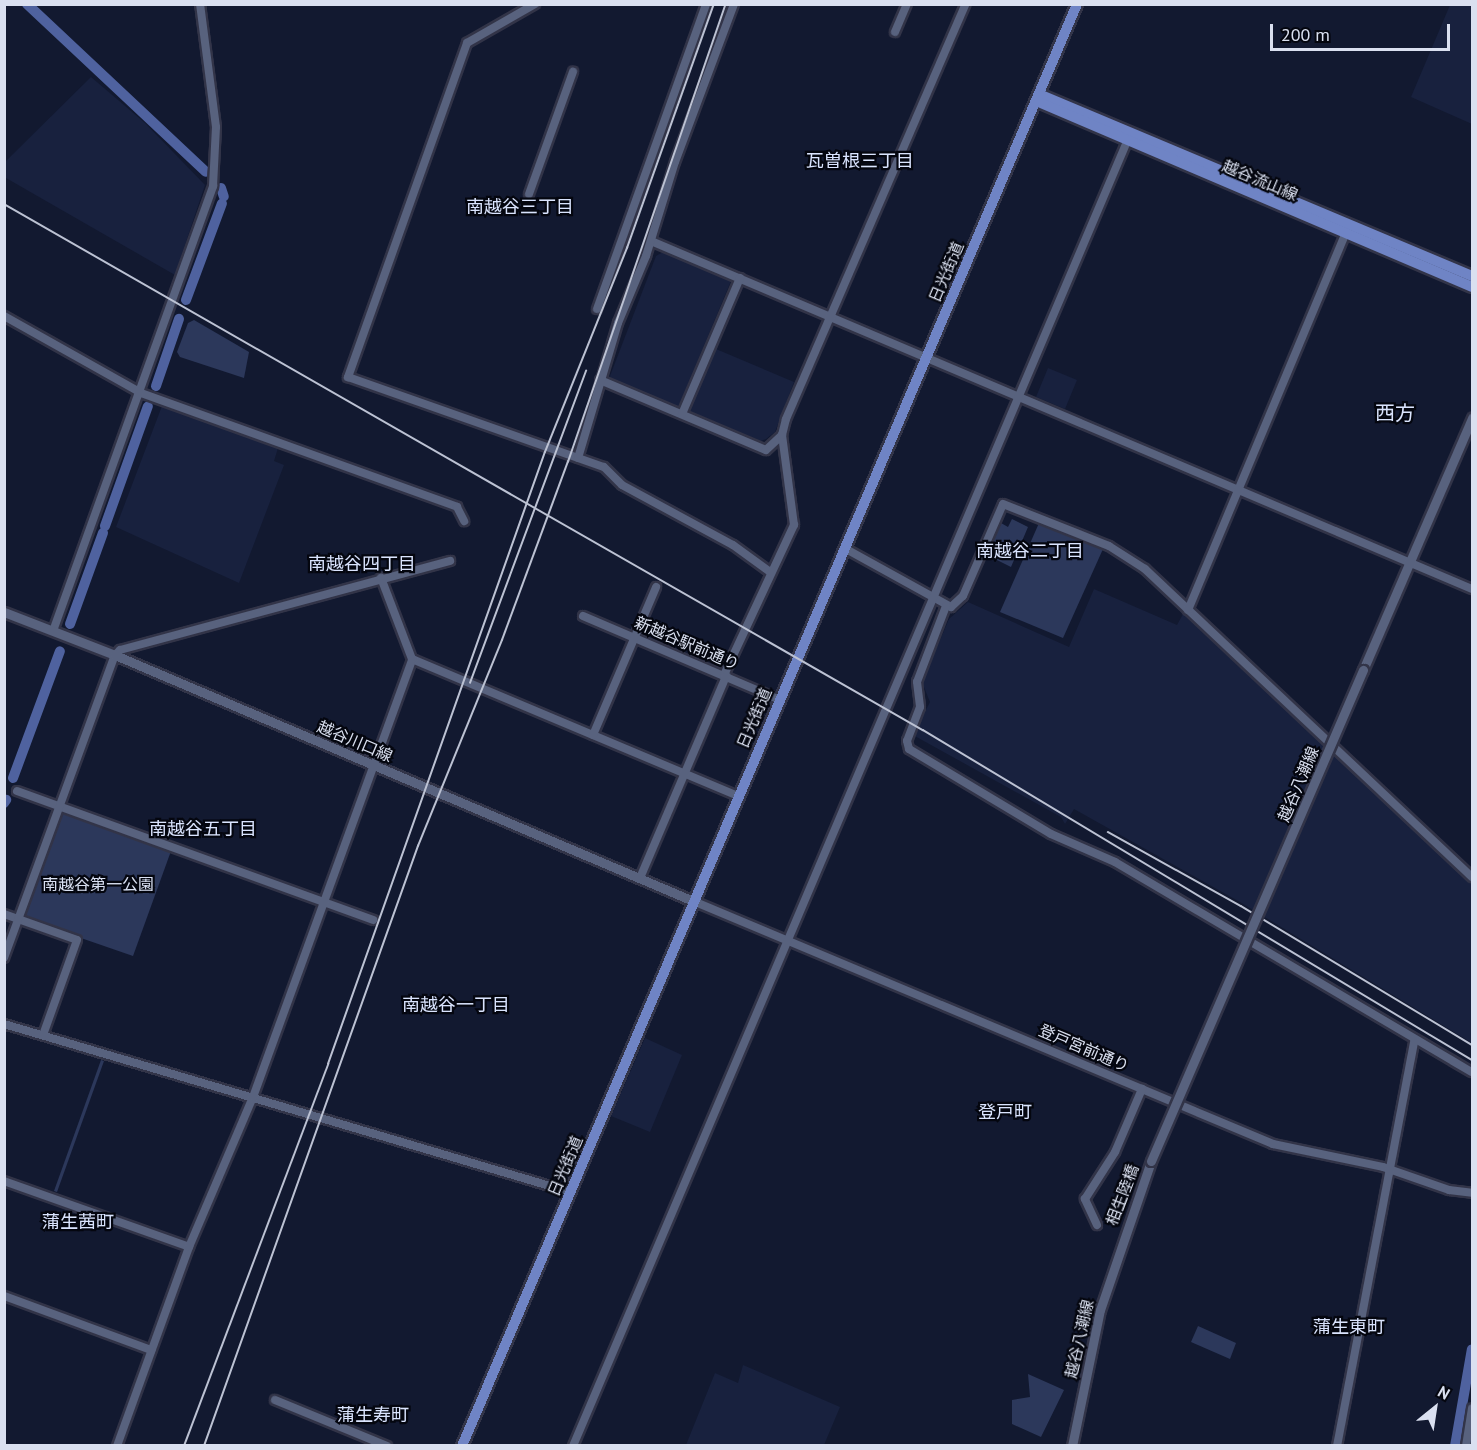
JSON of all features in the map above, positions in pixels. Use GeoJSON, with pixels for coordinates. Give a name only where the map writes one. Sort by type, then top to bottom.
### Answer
{"type":"FeatureCollection","features":[{"type":"Feature","properties":{"kind":"main road","name":"日光街道"},"geometry":{"type":"LineString","coordinates":[[462,1446],[778,699],[846,549],[1077,4]]}},
{"type":"Feature","properties":{"kind":"main road","name":"越谷流山線"},"geometry":{"type":"LineString","coordinates":[[1038,98],[1128,139],[1473,276]]}},
{"type":"Feature","properties":{"kind":"main road","name":"越谷流山線"},"geometry":{"type":"LineString","coordinates":[[1038,98],[1348,228],[1473,286]]}},
{"type":"Feature","properties":{"kind":"main road","name":"越谷八潮線"},"geometry":{"type":"LineString","coordinates":[[1151,1161],[1473,418]]}},
{"type":"Feature","properties":{"kind":"main road","name":"越谷川口線"},"geometry":{"type":"LineString","coordinates":[[4,612],[115,655],[693,901]]}},
{"type":"Feature","properties":{"kind":"main road","name":"相生陸橋"},"geometry":{"type":"LineString","coordinates":[[1121,1240],[1151,1161]]}},
{"type":"Feature","properties":{"kind":"main road","name":"越谷八潮線"},"geometry":{"type":"LineString","coordinates":[[1072,1446],[1096,1328],[1121,1240]]}},
{"type":"Feature","properties":{"kind":"street"},"geometry":{"type":"LineString","coordinates":[[53,631],[141,393],[214,179],[214,104],[200,4]]}},
{"type":"Feature","properties":{"kind":"street"},"geometry":{"type":"LineString","coordinates":[[536,4],[467,43],[348,377],[607,468],[622,485],[733,545],[770,572]]}},
{"type":"Feature","properties":{"kind":"street"},"geometry":{"type":"LineString","coordinates":[[597,309],[706,4]]}},
{"type":"Feature","properties":{"kind":"street"},"geometry":{"type":"LineString","coordinates":[[578,458],[600,380],[651,241],[685,134],[734,4]]}},
{"type":"Feature","properties":{"kind":"street"},"geometry":{"type":"LineString","coordinates":[[895,32],[907,4]]}},
{"type":"Feature","properties":{"kind":"street"},"geometry":{"type":"LineString","coordinates":[[600,380],[766,450],[782,435],[830,317],[966,4]]}},
{"type":"Feature","properties":{"kind":"street"},"geometry":{"type":"LineString","coordinates":[[529,194],[573,72]]}},
{"type":"Feature","properties":{"kind":"street"},"geometry":{"type":"LineString","coordinates":[[573,1446],[1128,139]]}},
{"type":"Feature","properties":{"kind":"street"},"geometry":{"type":"LineString","coordinates":[[1188,610],[1348,228]]}},
{"type":"Feature","properties":{"kind":"street"},"geometry":{"type":"LineString","coordinates":[[651,241],[1473,589]]}},
{"type":"Feature","properties":{"kind":"street"},"geometry":{"type":"LineString","coordinates":[[682,414],[740,278]]}},
{"type":"Feature","properties":{"kind":"street"},"geometry":{"type":"LineString","coordinates":[[4,316],[141,393],[457,507],[464,521]]}},
{"type":"Feature","properties":{"kind":"street"},"geometry":{"type":"LineString","coordinates":[[640,878],[770,572],[794,525],[782,435]]}},
{"type":"Feature","properties":{"kind":"street"},"geometry":{"type":"LineString","coordinates":[[846,549],[951,607],[963,596],[1003,504],[1127,556],[1188,610],[1473,877]]}},
{"type":"Feature","properties":{"kind":"street"},"geometry":{"type":"LineString","coordinates":[[4,958],[115,655],[132,644],[450,561]]}},
{"type":"Feature","properties":{"kind":"street"},"geometry":{"type":"LineString","coordinates":[[117,1446],[189,1247],[253,1097],[412,659],[381,578]]}},
{"type":"Feature","properties":{"kind":"street"},"geometry":{"type":"LineString","coordinates":[[593,735],[656,587]]}},
{"type":"Feature","properties":{"kind":"street"},"geometry":{"type":"LineString","coordinates":[[946,606],[917,682],[920,706],[907,741],[909,749],[1051,834],[1115,862],[1473,1072]]}},
{"type":"Feature","properties":{"kind":"street","name":"新越谷駅前通り"},"geometry":{"type":"LineString","coordinates":[[584,616],[778,699]]}},
{"type":"Feature","properties":{"kind":"street"},"geometry":{"type":"LineString","coordinates":[[412,659],[738,796]]}},
{"type":"Feature","properties":{"kind":"street"},"geometry":{"type":"LineString","coordinates":[[17,791],[373,920]]}},
{"type":"Feature","properties":{"kind":"street","name":"登戸宮前通り"},"geometry":{"type":"LineString","coordinates":[[693,901],[1285,1149],[1390,1169],[1449,1190],[1473,1192]]}},
{"type":"Feature","properties":{"kind":"street"},"geometry":{"type":"LineString","coordinates":[[4,914],[77,940],[43,1035]]}},
{"type":"Feature","properties":{"kind":"street"},"geometry":{"type":"LineString","coordinates":[[4,1024],[570,1192]]}},
{"type":"Feature","properties":{"kind":"street"},"geometry":{"type":"LineString","coordinates":[[1337,1446],[1415,1039]]}},
{"type":"Feature","properties":{"kind":"street"},"geometry":{"type":"LineString","coordinates":[[1097,1225],[1085,1199],[1115,1152],[1142,1089]]}},
{"type":"Feature","properties":{"kind":"street"},"geometry":{"type":"LineString","coordinates":[[4,1181],[189,1247]]}},
{"type":"Feature","properties":{"kind":"street"},"geometry":{"type":"LineString","coordinates":[[4,1296],[151,1350]]}},
{"type":"Feature","properties":{"kind":"street"},"geometry":{"type":"LineString","coordinates":[[275,1400],[387,1446]]}},
{"type":"Feature","properties":{"kind":"street"},"geometry":{"type":"LineString","coordinates":[[1466,1446],[1473,1408]]}},
{"type":"Feature","properties":{"kind":"shaded area"},"geometry":{"type":"Polygon","coordinates":[[[1450,5],[1472,5],[1472,124],[1411,97],[1450,5]]]}},
{"type":"Feature","properties":{"kind":"shaded area"},"geometry":{"type":"Polygon","coordinates":[[[91,77],[145,123],[205,185],[175,275],[6,178],[5,162],[91,77]]]}},
{"type":"Feature","properties":{"kind":"shaded area"},"geometry":{"type":"Polygon","coordinates":[[[663,252],[731,281],[678,408],[611,380],[610,376],[656,256],[663,252]]]}},
{"type":"Feature","properties":{"kind":"shaded area"},"geometry":{"type":"Polygon","coordinates":[[[716,349],[794,382],[775,432],[766,439],[761,441],[689,411],[716,349]]]}},
{"type":"Feature","properties":{"kind":"shaded area"},"geometry":{"type":"Polygon","coordinates":[[[1048,368],[1077,380],[1065,409],[1036,397],[1048,368]]]}},
{"type":"Feature","properties":{"kind":"shaded area"},"geometry":{"type":"Polygon","coordinates":[[[162,406],[278,448],[274,461],[284,465],[239,583],[116,527],[162,406]]]}},
{"type":"Feature","properties":{"kind":"shaded area"},"geometry":{"type":"Polygon","coordinates":[[[1094,589],[1177,625],[1183,614],[1472,884],[1472,1043],[1240,902],[1074,809],[1065,824],[1061,817],[913,735],[930,702],[922,682],[949,619],[968,602],[1069,647],[1094,589]]]}},
{"type":"Feature","properties":{"kind":"shaded area"},"geometry":{"type":"Polygon","coordinates":[[[645,1038],[682,1055],[650,1132],[611,1116],[645,1038]]]}},
{"type":"Feature","properties":{"kind":"shaded area"},"geometry":{"type":"Polygon","coordinates":[[[743,1365],[840,1407],[824,1445],[686,1445],[715,1373],[738,1383],[743,1365]]]}},
{"type":"Feature","properties":{"kind":"green space"},"geometry":{"type":"Polygon","coordinates":[[[194,320],[249,352],[244,378],[180,357],[177,352],[188,323],[194,320]]]}},
{"type":"Feature","properties":{"kind":"green space"},"geometry":{"type":"Polygon","coordinates":[[[1012,519],[1028,527],[1011,567],[987,555],[1001,523],[1008,527],[1012,519]]]}},
{"type":"Feature","properties":{"kind":"green space"},"geometry":{"type":"Polygon","coordinates":[[[1039,523],[1103,549],[1063,638],[1000,612],[1039,523]]]}},
{"type":"Feature","properties":{"kind":"green space","name":"南越谷第一公園"},"geometry":{"type":"Polygon","coordinates":[[[59,810],[171,851],[133,956],[23,918],[59,810]]]}},
{"type":"Feature","properties":{"kind":"green space"},"geometry":{"type":"Polygon","coordinates":[[[101,1060],[104,1061],[57,1192],[54,1191],[101,1060]]]}},
{"type":"Feature","properties":{"kind":"green space"},"geometry":{"type":"Polygon","coordinates":[[[1198,1326],[1236,1343],[1230,1359],[1191,1342],[1198,1326]]]}},
{"type":"Feature","properties":{"kind":"green space"},"geometry":{"type":"Polygon","coordinates":[[[1028,1374],[1064,1390],[1041,1437],[1012,1424],[1012,1400],[1030,1397],[1028,1374]]]}},
{"type":"Feature","properties":{"kind":"waterway"},"geometry":{"type":"LineString","coordinates":[[27,4],[206,172]]}},
{"type":"Feature","properties":{"kind":"waterway"},"geometry":{"type":"LineString","coordinates":[[221,188],[224,197]]}},
{"type":"Feature","properties":{"kind":"waterway"},"geometry":{"type":"LineString","coordinates":[[186,300],[222,203]]}},
{"type":"Feature","properties":{"kind":"waterway"},"geometry":{"type":"LineString","coordinates":[[156,386],[179,319]]}},
{"type":"Feature","properties":{"kind":"waterway"},"geometry":{"type":"LineString","coordinates":[[105,526],[148,406]]}},
{"type":"Feature","properties":{"kind":"waterway"},"geometry":{"type":"LineString","coordinates":[[70,624],[103,533]]}},
{"type":"Feature","properties":{"kind":"waterway"},"geometry":{"type":"LineString","coordinates":[[13,778],[60,651]]}},
{"type":"Feature","properties":{"kind":"waterway"},"geometry":{"type":"LineString","coordinates":[[1455,1446],[1472,1349]]}},
{"type":"Feature","properties":{"kind":"railway"},"geometry":{"type":"LineString","coordinates":[[184,1446],[328,1064],[545,452],[627,248],[714,4]]}},
{"type":"Feature","properties":{"kind":"railway"},"geometry":{"type":"LineString","coordinates":[[204,1446],[418,846],[502,640],[568,462],[726,4]]}},
{"type":"Feature","properties":{"kind":"railway"},"geometry":{"type":"LineString","coordinates":[[4,204],[923,730],[1472,1060]]}},
{"type":"Feature","properties":{"kind":"railway"},"geometry":{"type":"LineString","coordinates":[[470,683],[586,371]]}},
{"type":"Feature","properties":{"kind":"railway"},"geometry":{"type":"LineString","coordinates":[[1108,832],[1241,906],[1472,1045]]}},
{"type":"Feature","properties":{"kind":"district","name":"瓦曽根三丁目"},"geometry":{"type":"Point","coordinates":[860,161]}},
{"type":"Feature","properties":{"kind":"district","name":"南越谷三丁目"},"geometry":{"type":"Point","coordinates":[520,207]}},
{"type":"Feature","properties":{"kind":"district","name":"西方"},"geometry":{"type":"Point","coordinates":[1395,413]}},
{"type":"Feature","properties":{"kind":"district","name":"南越谷二丁目"},"geometry":{"type":"Point","coordinates":[1030,551]}},
{"type":"Feature","properties":{"kind":"district","name":"南越谷四丁目"},"geometry":{"type":"Point","coordinates":[362,564]}},
{"type":"Feature","properties":{"kind":"district","name":"南越谷五丁目"},"geometry":{"type":"Point","coordinates":[203,829]}},
{"type":"Feature","properties":{"kind":"district","name":"南越谷一丁目"},"geometry":{"type":"Point","coordinates":[456,1005]}},
{"type":"Feature","properties":{"kind":"district","name":"登戸町"},"geometry":{"type":"Point","coordinates":[1005,1112]}},
{"type":"Feature","properties":{"kind":"district","name":"蒲生茜町"},"geometry":{"type":"Point","coordinates":[78,1222]}},
{"type":"Feature","properties":{"kind":"district","name":"蒲生東町"},"geometry":{"type":"Point","coordinates":[1349,1327]}},
{"type":"Feature","properties":{"kind":"district","name":"蒲生寿町"},"geometry":{"type":"Point","coordinates":[373,1415]}}]}
